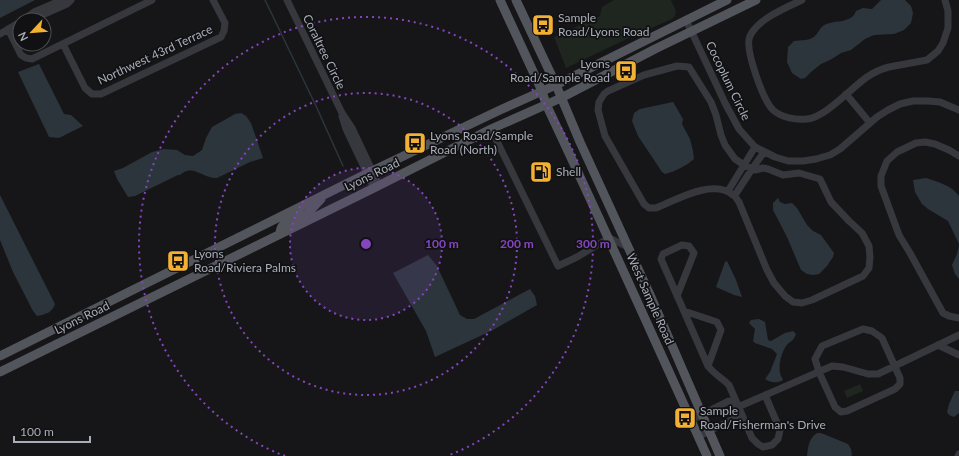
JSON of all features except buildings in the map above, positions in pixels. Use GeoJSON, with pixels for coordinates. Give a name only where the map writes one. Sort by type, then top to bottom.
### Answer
{"type":"FeatureCollection","features":[{"type":"Feature","properties":{"kind":"main road","name":"West Sample Road"},"geometry":{"type":"LineString","coordinates":[[500,0],[707,456]]}},
{"type":"Feature","properties":{"kind":"main road","name":"West Sample Road"},"geometry":{"type":"LineString","coordinates":[[516,0],[556,85],[560,98],[720,456]]}},
{"type":"Feature","properties":{"kind":"main road","name":"Lyons Road"},"geometry":{"type":"LineString","coordinates":[[0,356],[326,194],[500,110],[556,85],[728,0]]}},
{"type":"Feature","properties":{"kind":"main road","name":"Lyons Road"},"geometry":{"type":"LineString","coordinates":[[0,372],[491,129],[560,98],[756,0]]}},
{"type":"Feature","properties":{"kind":"main road"},"geometry":{"type":"LineString","coordinates":[[280,234],[284,224],[308,213],[326,194]]}},
{"type":"Feature","properties":{"kind":"main road"},"geometry":{"type":"LineString","coordinates":[[58,327],[64,341]]}},
{"type":"Feature","properties":{"kind":"street"},"geometry":{"type":"LineString","coordinates":[[34,12],[62,0]]}},
{"type":"Feature","properties":{"kind":"street"},"geometry":{"type":"LineString","coordinates":[[49,12],[67,4],[71,0]]}},
{"type":"Feature","properties":{"kind":"street"},"geometry":{"type":"LineString","coordinates":[[8,29],[21,55],[32,59],[152,0]]}},
{"type":"Feature","properties":{"kind":"street","name":"Northwest 43rd Terrace"},"geometry":{"type":"LineString","coordinates":[[63,44],[85,88],[92,94],[100,94],[220,37],[224,31],[225,23],[213,0]]}},
{"type":"Feature","properties":{"kind":"street","name":"Coraltree Circle"},"geometry":{"type":"LineString","coordinates":[[287,0],[342,113],[346,129],[377,186]]}},
{"type":"Feature","properties":{"kind":"street"},"geometry":{"type":"LineString","coordinates":[[802,0],[774,14],[754,28],[749,38],[751,60],[760,87],[772,109],[781,115],[794,119],[809,118],[819,115],[868,76],[883,68],[927,60],[938,51],[943,43],[948,28],[948,11],[945,0]]}},
{"type":"Feature","properties":{"kind":"street","name":"Cocoplum Circle"},"geometry":{"type":"LineString","coordinates":[[686,20],[739,129],[755,147],[774,157],[788,161],[803,161],[816,160],[830,155],[870,123],[888,110],[900,104],[913,101],[940,102],[959,110]]}},
{"type":"Feature","properties":{"kind":"street"},"geometry":{"type":"LineString","coordinates":[[0,34],[12,27]]}},
{"type":"Feature","properties":{"kind":"street","name":"Cocoplum Circle"},"geometry":{"type":"LineString","coordinates":[[677,66],[689,67],[711,102],[725,145],[735,159],[752,168],[755,170],[763,168],[783,174],[799,173],[820,179],[831,202],[862,233],[869,246],[869,268],[863,276],[812,300],[802,303],[793,302],[774,284],[735,195],[728,191],[717,189],[698,190],[656,208],[649,208],[644,204],[605,136],[598,110],[599,102],[608,91],[644,75],[677,66]]}},
{"type":"Feature","properties":{"kind":"street"},"geometry":{"type":"LineString","coordinates":[[846,94],[870,123]]}},
{"type":"Feature","properties":{"kind":"street"},"geometry":{"type":"LineString","coordinates":[[491,129],[558,266],[577,257],[609,238],[628,248]]}},
{"type":"Feature","properties":{"kind":"street"},"geometry":{"type":"LineString","coordinates":[[959,156],[935,144],[925,142],[916,143],[897,152],[887,162],[881,176],[881,186],[899,235],[910,252],[943,313],[959,318]]}},
{"type":"Feature","properties":{"kind":"street"},"geometry":{"type":"LineString","coordinates":[[728,191],[755,147]]}},
{"type":"Feature","properties":{"kind":"street"},"geometry":{"type":"LineString","coordinates":[[735,195],[764,152]]}},
{"type":"Feature","properties":{"kind":"street"},"geometry":{"type":"LineString","coordinates":[[677,296],[694,253],[689,246],[682,245],[663,254],[661,259],[677,296],[708,366],[712,372],[729,385],[752,438],[764,447],[772,445],[778,440],[780,430],[765,395]]}},
{"type":"Feature","properties":{"kind":"street"},"geometry":{"type":"LineString","coordinates":[[684,311],[717,322],[721,330],[708,366]]}},
{"type":"Feature","properties":{"kind":"street"},"geometry":{"type":"LineString","coordinates":[[863,329],[872,330],[882,338],[896,366],[900,378],[900,384],[895,389],[847,411],[841,412],[835,407],[819,372],[815,359],[822,346],[863,329]]}},
{"type":"Feature","properties":{"kind":"street"},"geometry":{"type":"LineString","coordinates":[[738,407],[832,366],[843,366],[868,374],[878,374],[959,335]]}},
{"type":"Feature","properties":{"kind":"street"},"geometry":{"type":"LineString","coordinates":[[938,345],[959,354]]}},
{"type":"Feature","properties":{"kind":"street"},"geometry":{"type":"LineString","coordinates":[[691,420],[729,401],[738,407]]}},
{"type":"Feature","properties":{"kind":"street"},"geometry":{"type":"LineString","coordinates":[[698,437],[737,417],[738,407]]}},
{"type":"Feature","properties":{"kind":"shaded area"},"geometry":{"type":"Polygon","coordinates":[[[0,0],[35,0],[0,18],[0,0]]]}},
{"type":"Feature","properties":{"kind":"shaded area"},"geometry":{"type":"Polygon","coordinates":[[[614,0],[671,0],[676,11],[675,16],[672,19],[566,68],[554,37],[600,16],[602,7],[614,0]]]}},
{"type":"Feature","properties":{"kind":"shaded area"},"geometry":{"type":"Polygon","coordinates":[[[881,0],[905,0],[911,6],[913,13],[911,23],[904,30],[894,34],[874,35],[865,39],[851,50],[841,53],[821,64],[805,78],[801,79],[792,73],[787,62],[788,47],[794,41],[811,39],[823,26],[846,20],[854,15],[856,11],[863,8],[872,9],[881,0]]]}},
{"type":"Feature","properties":{"kind":"shaded area"},"geometry":{"type":"Polygon","coordinates":[[[39,64],[64,114],[71,115],[83,126],[59,138],[49,137],[18,72],[39,64]]]}},
{"type":"Feature","properties":{"kind":"shaded area"},"geometry":{"type":"Polygon","coordinates":[[[673,102],[683,119],[682,124],[690,139],[694,159],[681,168],[665,174],[662,172],[638,136],[632,121],[634,113],[640,109],[673,102]]]}},
{"type":"Feature","properties":{"kind":"shaded area"},"geometry":{"type":"Polygon","coordinates":[[[241,113],[246,116],[251,123],[263,158],[250,162],[217,178],[212,178],[194,171],[185,172],[135,196],[128,197],[114,171],[123,168],[152,152],[164,149],[177,150],[185,155],[193,156],[202,150],[212,127],[235,114],[241,113]]]}},
{"type":"Feature","properties":{"kind":"shaded area"},"geometry":{"type":"Polygon","coordinates":[[[926,178],[952,189],[959,196],[959,244],[948,221],[922,204],[915,192],[913,180],[926,178]]]}},
{"type":"Feature","properties":{"kind":"shaded area"},"geometry":{"type":"Polygon","coordinates":[[[0,195],[55,304],[51,311],[46,314],[37,316],[33,311],[13,272],[0,240],[0,195]]]}},
{"type":"Feature","properties":{"kind":"shaded area"},"geometry":{"type":"Polygon","coordinates":[[[778,198],[780,202],[785,204],[792,203],[797,208],[807,225],[813,231],[821,235],[834,253],[827,266],[819,274],[807,274],[801,270],[787,237],[773,210],[773,203],[778,198]]]}},
{"type":"Feature","properties":{"kind":"shaded area"},"geometry":{"type":"Polygon","coordinates":[[[959,245],[959,279],[955,274],[952,265],[959,245]]]}},
{"type":"Feature","properties":{"kind":"shaded area"},"geometry":{"type":"Polygon","coordinates":[[[428,255],[437,266],[460,315],[467,319],[474,319],[530,289],[535,296],[537,305],[493,330],[435,357],[426,331],[393,273],[428,255]]]}},
{"type":"Feature","properties":{"kind":"shaded area"},"geometry":{"type":"Polygon","coordinates":[[[727,261],[742,297],[716,287],[725,262],[727,261]]]}},
{"type":"Feature","properties":{"kind":"shaded area"},"geometry":{"type":"Polygon","coordinates":[[[759,319],[765,322],[768,340],[771,341],[785,333],[793,331],[796,334],[782,353],[780,372],[783,379],[782,381],[773,382],[765,379],[770,372],[777,354],[772,349],[753,341],[755,329],[749,323],[751,320],[759,319]]]}},
{"type":"Feature","properties":{"kind":"shaded area"},"geometry":{"type":"Polygon","coordinates":[[[860,384],[863,391],[847,398],[844,391],[860,384]]]}},
{"type":"Feature","properties":{"kind":"shaded area"},"geometry":{"type":"Polygon","coordinates":[[[955,391],[959,391],[959,413],[954,417],[949,415],[947,412],[955,391]]]}},
{"type":"Feature","properties":{"kind":"shaded area"},"geometry":{"type":"Polygon","coordinates":[[[821,433],[848,444],[852,455],[807,456],[808,446],[814,435],[821,433]]]}},
{"type":"Feature","properties":{"kind":"waterway"},"geometry":{"type":"LineString","coordinates":[[265,0],[343,166]]}},
{"type":"Feature","properties":{"kind":"place","name":"Sample Road/Lyons Road"},"geometry":{"type":"Point","coordinates":[543,25]}},
{"type":"Feature","properties":{"kind":"place","name":"Lyons Road/Sample Road"},"geometry":{"type":"Point","coordinates":[626,71]}},
{"type":"Feature","properties":{"kind":"place","name":"Lyons Road/Sample Road (North)"},"geometry":{"type":"Point","coordinates":[415,143]}},
{"type":"Feature","properties":{"kind":"place","name":"Shell"},"geometry":{"type":"Point","coordinates":[541,172]}},
{"type":"Feature","properties":{"kind":"place","name":"Lyons Road/Riviera Palms"},"geometry":{"type":"Point","coordinates":[178,261]}},
{"type":"Feature","properties":{"kind":"place","name":"Sample Road/Fisherman's Drive"},"geometry":{"type":"Point","coordinates":[685,418]}}]}
